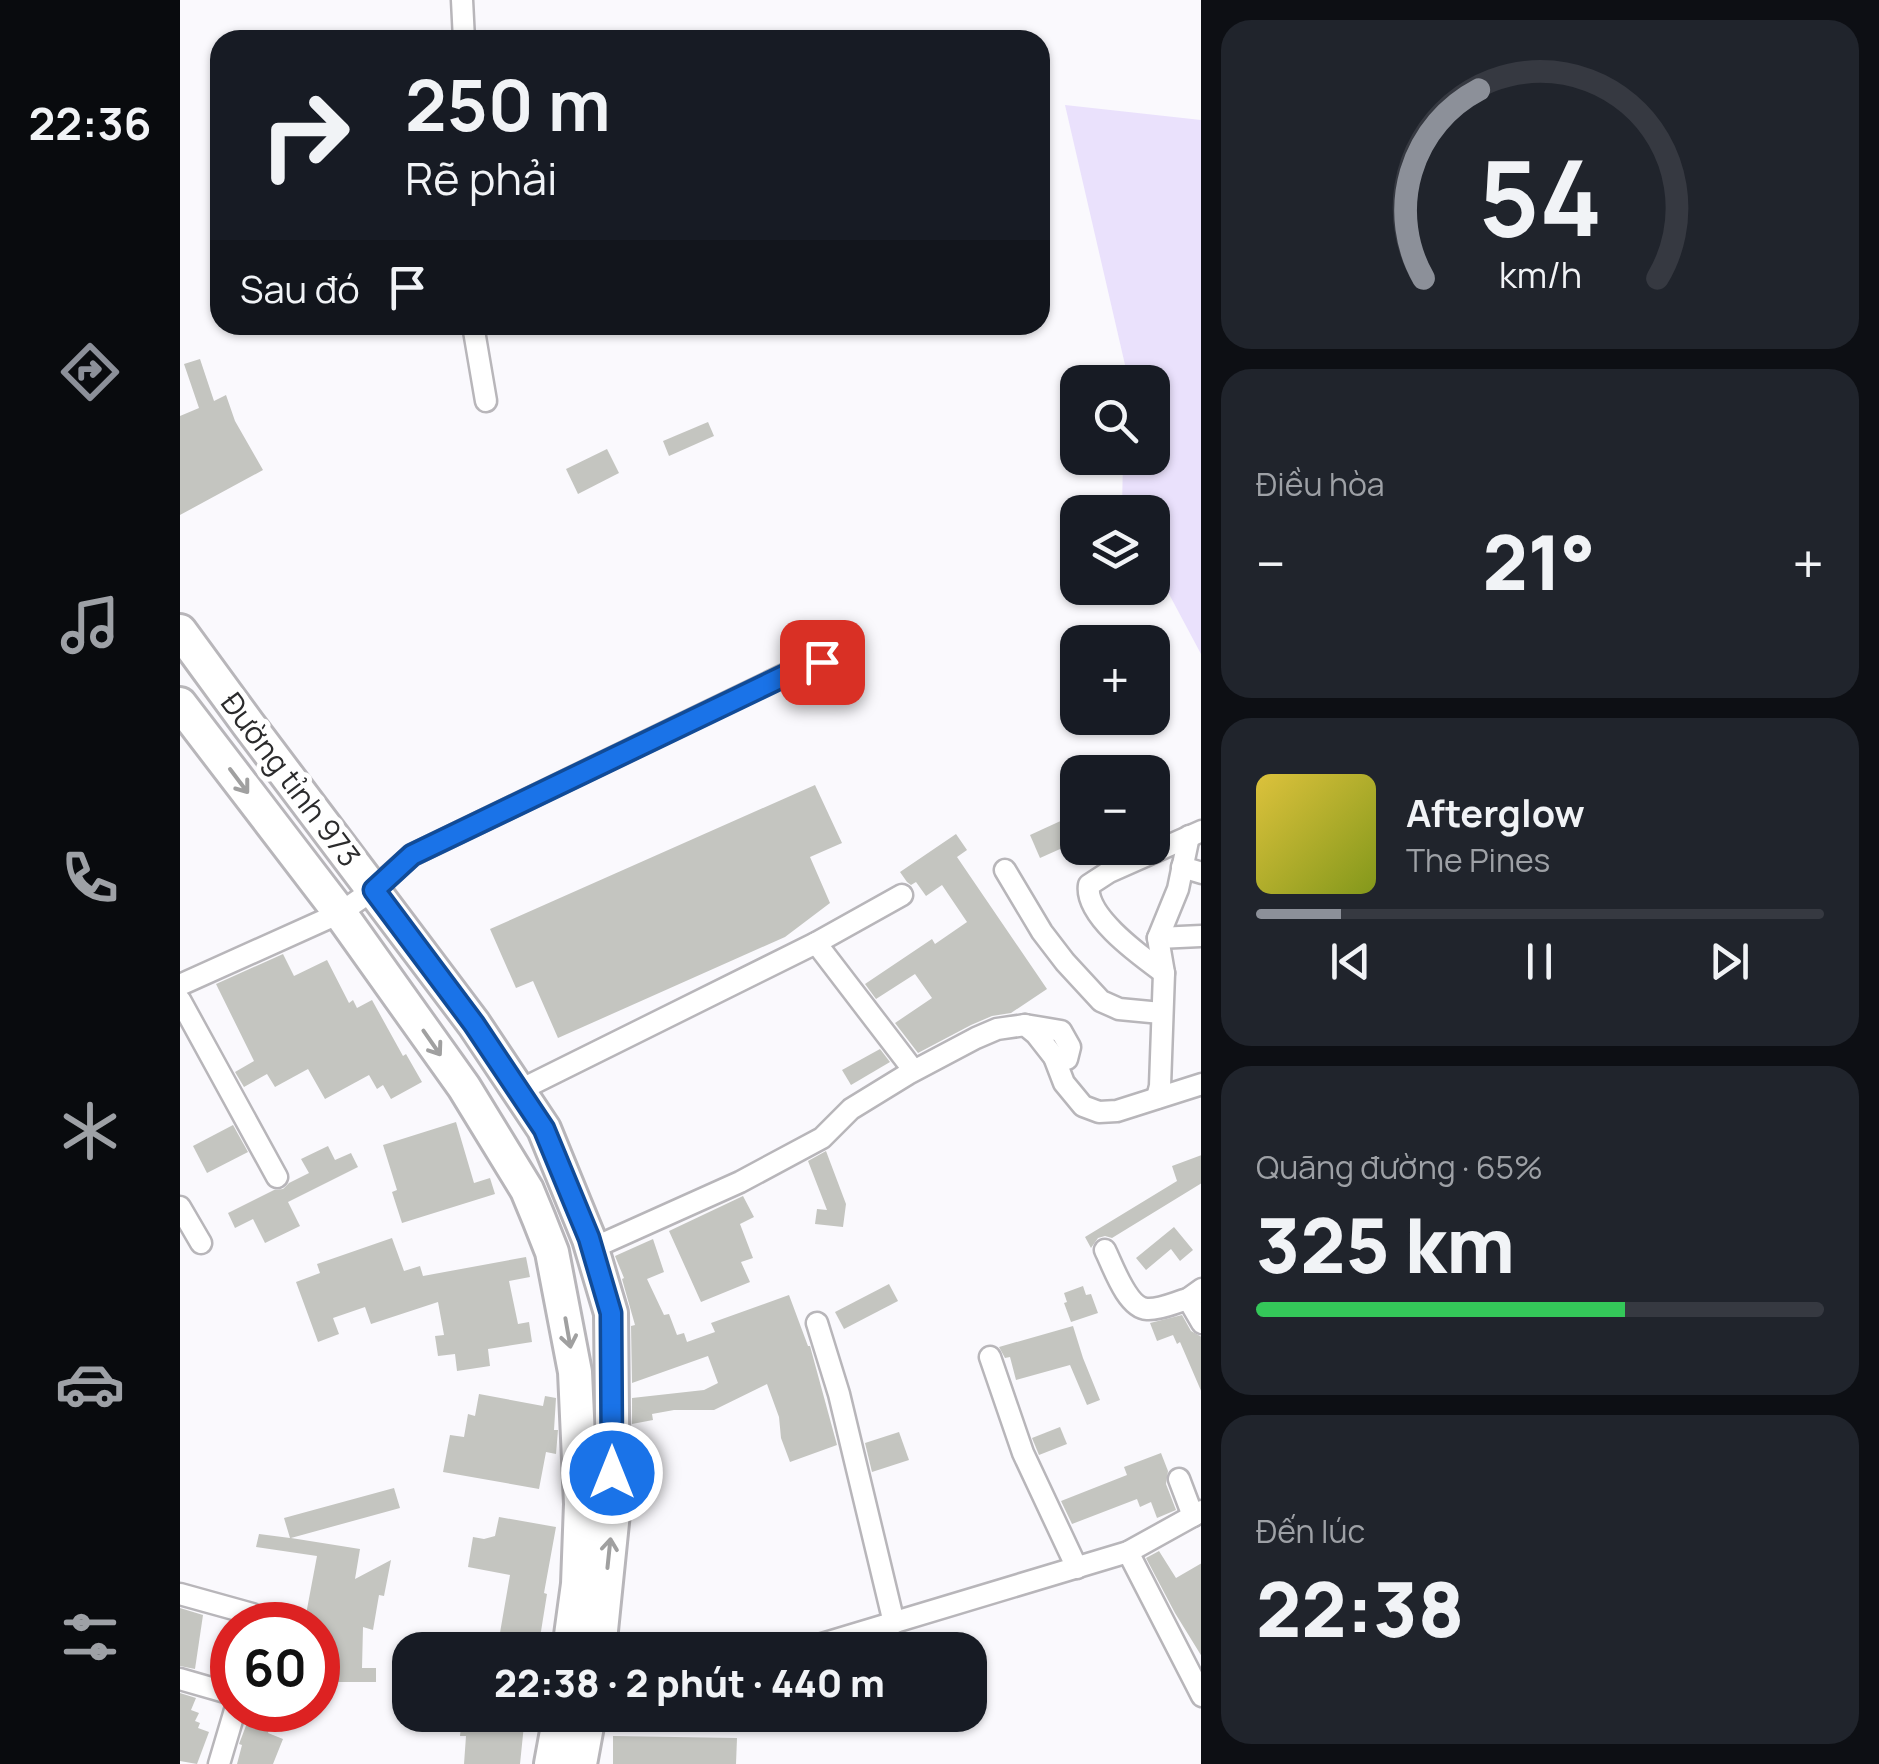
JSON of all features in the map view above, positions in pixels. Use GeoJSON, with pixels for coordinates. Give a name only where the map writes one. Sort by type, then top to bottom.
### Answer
{"type":"FeatureCollection","features":[{"type":"Feature","properties":{"kind":"main road","name":"Đường tỉnh 973"},"geometry":{"type":"LineString","coordinates":[[180,630],[474,1024],[544,1129],[593,1248],[611,1313],[613,1513],[586,1632]]}},
{"type":"Feature","properties":{"kind":"main road","name":"Đường tỉnh 973"},"geometry":{"type":"LineString","coordinates":[[180,704],[340,913],[464,1087],[526,1190],[552,1252],[574,1372],[581,1632]]}},
{"type":"Feature","properties":{"kind":"main road"},"geometry":{"type":"LineString","coordinates":[[551,1764],[557,1732]]}},
{"type":"Feature","properties":{"kind":"main road"},"geometry":{"type":"LineString","coordinates":[[580,1764],[586,1732]]}},
{"type":"Feature","properties":{"kind":"street"},"geometry":{"type":"LineString","coordinates":[[462,0],[464,30]]}},
{"type":"Feature","properties":{"kind":"street"},"geometry":{"type":"LineString","coordinates":[[475,335],[486,401]]}},
{"type":"Feature","properties":{"kind":"street"},"geometry":{"type":"LineString","coordinates":[[180,985],[340,913],[374,890],[412,855],[809,664],[822,662]]}},
{"type":"Feature","properties":{"kind":"street"},"geometry":{"type":"LineString","coordinates":[[1157,1098],[1164,973],[1158,938],[1178,889],[1192,870],[1195,834],[1088,885],[1087,894],[1095,910],[1117,935],[1164,973]]}},
{"type":"Feature","properties":{"kind":"street"},"geometry":{"type":"LineString","coordinates":[[1005,870],[1042,932],[1101,1001],[1119,1009],[1161,1013]]}},
{"type":"Feature","properties":{"kind":"street"},"geometry":{"type":"LineString","coordinates":[[518,1090],[816,943],[902,895]]}},
{"type":"Feature","properties":{"kind":"street"},"geometry":{"type":"LineString","coordinates":[[1158,938],[1201,936]]}},
{"type":"Feature","properties":{"kind":"street"},"geometry":{"type":"LineString","coordinates":[[816,943],[911,1068]]}},
{"type":"Feature","properties":{"kind":"street"},"geometry":{"type":"LineString","coordinates":[[180,1000],[278,1177]]}},
{"type":"Feature","properties":{"kind":"street"},"geometry":{"type":"LineString","coordinates":[[593,1248],[740,1182],[822,1138],[851,1109],[908,1074],[996,1029],[1025,1025],[1062,1031],[1070,1047],[1067,1059],[1054,1056],[1064,1083],[1083,1106],[1100,1112],[1116,1111],[1201,1084]]}},
{"type":"Feature","properties":{"kind":"street"},"geometry":{"type":"LineString","coordinates":[[180,1207],[201,1243]]}},
{"type":"Feature","properties":{"kind":"street"},"geometry":{"type":"LineString","coordinates":[[1105,1250],[1127,1295],[1138,1306],[1148,1309],[1195,1294]]}},
{"type":"Feature","properties":{"kind":"street"},"geometry":{"type":"LineString","coordinates":[[817,1323],[894,1623]]}},
{"type":"Feature","properties":{"kind":"street"},"geometry":{"type":"LineString","coordinates":[[990,1357],[1022,1453],[1077,1568]]}},
{"type":"Feature","properties":{"kind":"street"},"geometry":{"type":"LineString","coordinates":[[863,1632],[1128,1552],[1197,1514],[1179,1479]]}},
{"type":"Feature","properties":{"kind":"street"},"geometry":{"type":"LineString","coordinates":[[1128,1552],[1201,1694]]}},
{"type":"Feature","properties":{"kind":"street"},"geometry":{"type":"LineString","coordinates":[[180,1594],[210,1602]]}},
{"type":"Feature","properties":{"kind":"street"},"geometry":{"type":"LineString","coordinates":[[180,1679],[210,1688]]}},
{"type":"Feature","properties":{"kind":"street"},"geometry":{"type":"LineString","coordinates":[[220,1764],[229,1732]]}},
{"type":"Feature","properties":{"kind":"shaded area"},"geometry":{"type":"Polygon","coordinates":[[[1065,105],[1201,120],[1201,654],[1170,596],[1170,495],[1122,495],[1123,475],[1170,475],[1170,365],[1125,365],[1065,105]]]}},
{"type":"Feature","properties":{"kind":"building"},"geometry":{"type":"Polygon","coordinates":[[[200,359],[214,401],[226,395],[235,421],[263,470],[180,515],[180,416],[199,408],[184,364],[200,359]]]}},
{"type":"Feature","properties":{"kind":"building"},"geometry":{"type":"Polygon","coordinates":[[[708,422],[714,436],[669,456],[663,441],[708,422]]]}},
{"type":"Feature","properties":{"kind":"building"},"geometry":{"type":"Polygon","coordinates":[[[607,449],[619,473],[578,494],[566,469],[607,449]]]}},
{"type":"Feature","properties":{"kind":"building"},"geometry":{"type":"Polygon","coordinates":[[[815,785],[842,843],[810,857],[830,903],[785,937],[558,1038],[533,981],[516,988],[490,929],[815,785]]]}},
{"type":"Feature","properties":{"kind":"building"},"geometry":{"type":"Polygon","coordinates":[[[1060,821],[1060,849],[1040,858],[1030,835],[1060,821]]]}},
{"type":"Feature","properties":{"kind":"building"},"geometry":{"type":"Polygon","coordinates":[[[956,834],[967,850],[957,857],[1047,989],[1011,1013],[971,1025],[918,1053],[895,1023],[932,998],[915,974],[876,999],[865,984],[932,939],[935,944],[967,922],[942,885],[926,896],[916,882],[911,885],[900,872],[956,834]]]}},
{"type":"Feature","properties":{"kind":"building"},"geometry":{"type":"Polygon","coordinates":[[[283,954],[294,976],[327,960],[349,1003],[353,1000],[357,1008],[372,1000],[422,1082],[391,1099],[383,1085],[377,1089],[369,1075],[325,1099],[308,1069],[275,1087],[267,1074],[244,1087],[235,1072],[254,1061],[216,984],[283,954]]]}},
{"type":"Feature","properties":{"kind":"building"},"geometry":{"type":"Polygon","coordinates":[[[880,1049],[890,1062],[851,1085],[842,1070],[880,1049]]]}},
{"type":"Feature","properties":{"kind":"building"},"geometry":{"type":"Polygon","coordinates":[[[456,1122],[474,1183],[490,1178],[495,1194],[402,1223],[383,1145],[456,1122]]]}},
{"type":"Feature","properties":{"kind":"building"},"geometry":{"type":"Polygon","coordinates":[[[233,1125],[248,1152],[207,1173],[193,1146],[233,1125]]]}},
{"type":"Feature","properties":{"kind":"building"},"geometry":{"type":"Polygon","coordinates":[[[328,1146],[335,1160],[351,1153],[358,1167],[288,1202],[300,1226],[265,1243],[253,1219],[235,1228],[228,1213],[309,1173],[301,1159],[328,1146]]]}},
{"type":"Feature","properties":{"kind":"building"},"geometry":{"type":"Polygon","coordinates":[[[826,1151],[846,1204],[843,1227],[815,1224],[817,1209],[827,1210],[808,1161],[826,1151]]]}},
{"type":"Feature","properties":{"kind":"building"},"geometry":{"type":"Polygon","coordinates":[[[1201,1155],[1201,1184],[1112,1238],[1098,1238],[1091,1248],[1085,1237],[1177,1181],[1172,1166],[1201,1155]]]}},
{"type":"Feature","properties":{"kind":"building"},"geometry":{"type":"Polygon","coordinates":[[[743,1196],[754,1217],[740,1224],[753,1258],[741,1262],[750,1282],[701,1302],[669,1231],[743,1196]]]}},
{"type":"Feature","properties":{"kind":"building"},"geometry":{"type":"Polygon","coordinates":[[[1174,1227],[1193,1250],[1180,1261],[1171,1249],[1146,1270],[1136,1258],[1174,1227]]]}},
{"type":"Feature","properties":{"kind":"building"},"geometry":{"type":"Polygon","coordinates":[[[392,1238],[404,1271],[420,1266],[423,1276],[526,1257],[530,1277],[509,1281],[518,1324],[529,1322],[532,1342],[488,1349],[490,1366],[457,1371],[455,1354],[438,1356],[435,1336],[444,1335],[438,1302],[371,1324],[365,1307],[333,1318],[339,1334],[318,1342],[296,1282],[320,1273],[317,1264],[392,1238]]]}},
{"type":"Feature","properties":{"kind":"building"},"geometry":{"type":"Polygon","coordinates":[[[653,1239],[664,1272],[647,1279],[664,1315],[669,1314],[677,1335],[684,1333],[687,1342],[715,1332],[711,1323],[789,1295],[810,1346],[837,1445],[790,1462],[767,1384],[714,1410],[674,1410],[652,1414],[653,1420],[632,1424],[632,1398],[704,1390],[718,1383],[708,1356],[632,1383],[631,1326],[635,1325],[615,1256],[653,1239]]]}},
{"type":"Feature","properties":{"kind":"building"},"geometry":{"type":"Polygon","coordinates":[[[889,1284],[898,1301],[844,1329],[835,1312],[889,1284]]]}},
{"type":"Feature","properties":{"kind":"building"},"geometry":{"type":"Polygon","coordinates":[[[1083,1286],[1086,1295],[1091,1294],[1098,1313],[1071,1322],[1064,1293],[1083,1286]]]}},
{"type":"Feature","properties":{"kind":"building"},"geometry":{"type":"Polygon","coordinates":[[[1182,1315],[1191,1331],[1201,1336],[1201,1391],[1180,1342],[1177,1344],[1173,1335],[1157,1341],[1150,1323],[1182,1315]]]}},
{"type":"Feature","properties":{"kind":"building"},"geometry":{"type":"Polygon","coordinates":[[[1073,1326],[1100,1400],[1087,1405],[1070,1365],[1016,1380],[1010,1357],[1005,1358],[999,1347],[1073,1326]]]}},
{"type":"Feature","properties":{"kind":"building"},"geometry":{"type":"Polygon","coordinates":[[[479,1394],[543,1406],[545,1396],[556,1398],[556,1454],[546,1452],[539,1489],[443,1472],[450,1435],[464,1437],[468,1414],[475,1416],[479,1394]]]}},
{"type":"Feature","properties":{"kind":"building"},"geometry":{"type":"Polygon","coordinates":[[[1060,1427],[1067,1444],[1039,1455],[1032,1438],[1060,1427]]]}},
{"type":"Feature","properties":{"kind":"building"},"geometry":{"type":"Polygon","coordinates":[[[899,1432],[909,1460],[872,1472],[865,1443],[899,1432]]]}},
{"type":"Feature","properties":{"kind":"building"},"geometry":{"type":"Polygon","coordinates":[[[1161,1453],[1168,1471],[1166,1484],[1176,1510],[1157,1518],[1151,1502],[1140,1507],[1137,1499],[1072,1524],[1061,1501],[1127,1475],[1124,1467],[1161,1453]]]}},
{"type":"Feature","properties":{"kind":"building"},"geometry":{"type":"Polygon","coordinates":[[[394,1488],[400,1508],[291,1538],[360,1549],[355,1579],[391,1560],[373,1630],[363,1627],[362,1668],[376,1668],[376,1682],[340,1682],[340,1602],[308,1602],[317,1556],[256,1547],[259,1534],[290,1538],[284,1518],[394,1488]]]}},
{"type":"Feature","properties":{"kind":"building"},"geometry":{"type":"Polygon","coordinates":[[[499,1517],[556,1527],[541,1632],[500,1632],[510,1575],[468,1567],[473,1537],[495,1536],[499,1517]]]}},
{"type":"Feature","properties":{"kind":"building"},"geometry":{"type":"Polygon","coordinates":[[[1159,1551],[1176,1578],[1201,1564],[1201,1655],[1175,1613],[1146,1558],[1159,1551]]]}},
{"type":"Feature","properties":{"kind":"building"},"geometry":{"type":"Polygon","coordinates":[[[180,1608],[203,1615],[195,1669],[180,1666],[180,1608]]]}},
{"type":"Feature","properties":{"kind":"building"},"geometry":{"type":"Polygon","coordinates":[[[180,1693],[196,1698],[191,1710],[199,1713],[195,1721],[200,1723],[198,1728],[209,1732],[197,1764],[180,1761],[180,1693]]]}},
{"type":"Feature","properties":{"kind":"building"},"geometry":{"type":"Polygon","coordinates":[[[244,1732],[268,1732],[283,1739],[273,1764],[237,1764],[242,1745],[239,1744],[244,1732]]]}},
{"type":"Feature","properties":{"kind":"building"},"geometry":{"type":"Polygon","coordinates":[[[460,1732],[523,1732],[520,1764],[464,1764],[466,1736],[460,1736],[460,1732]]]}},
{"type":"Feature","properties":{"kind":"building"},"geometry":{"type":"Polygon","coordinates":[[[613,1736],[737,1738],[736,1764],[613,1764],[613,1736]]]}},
{"type":"Feature","properties":{"kind":"route"},"geometry":{"type":"LineString","coordinates":[[612,1473],[611,1313],[589,1238],[544,1129],[474,1024],[374,890],[412,855],[809,664],[822,662]]}}]}
